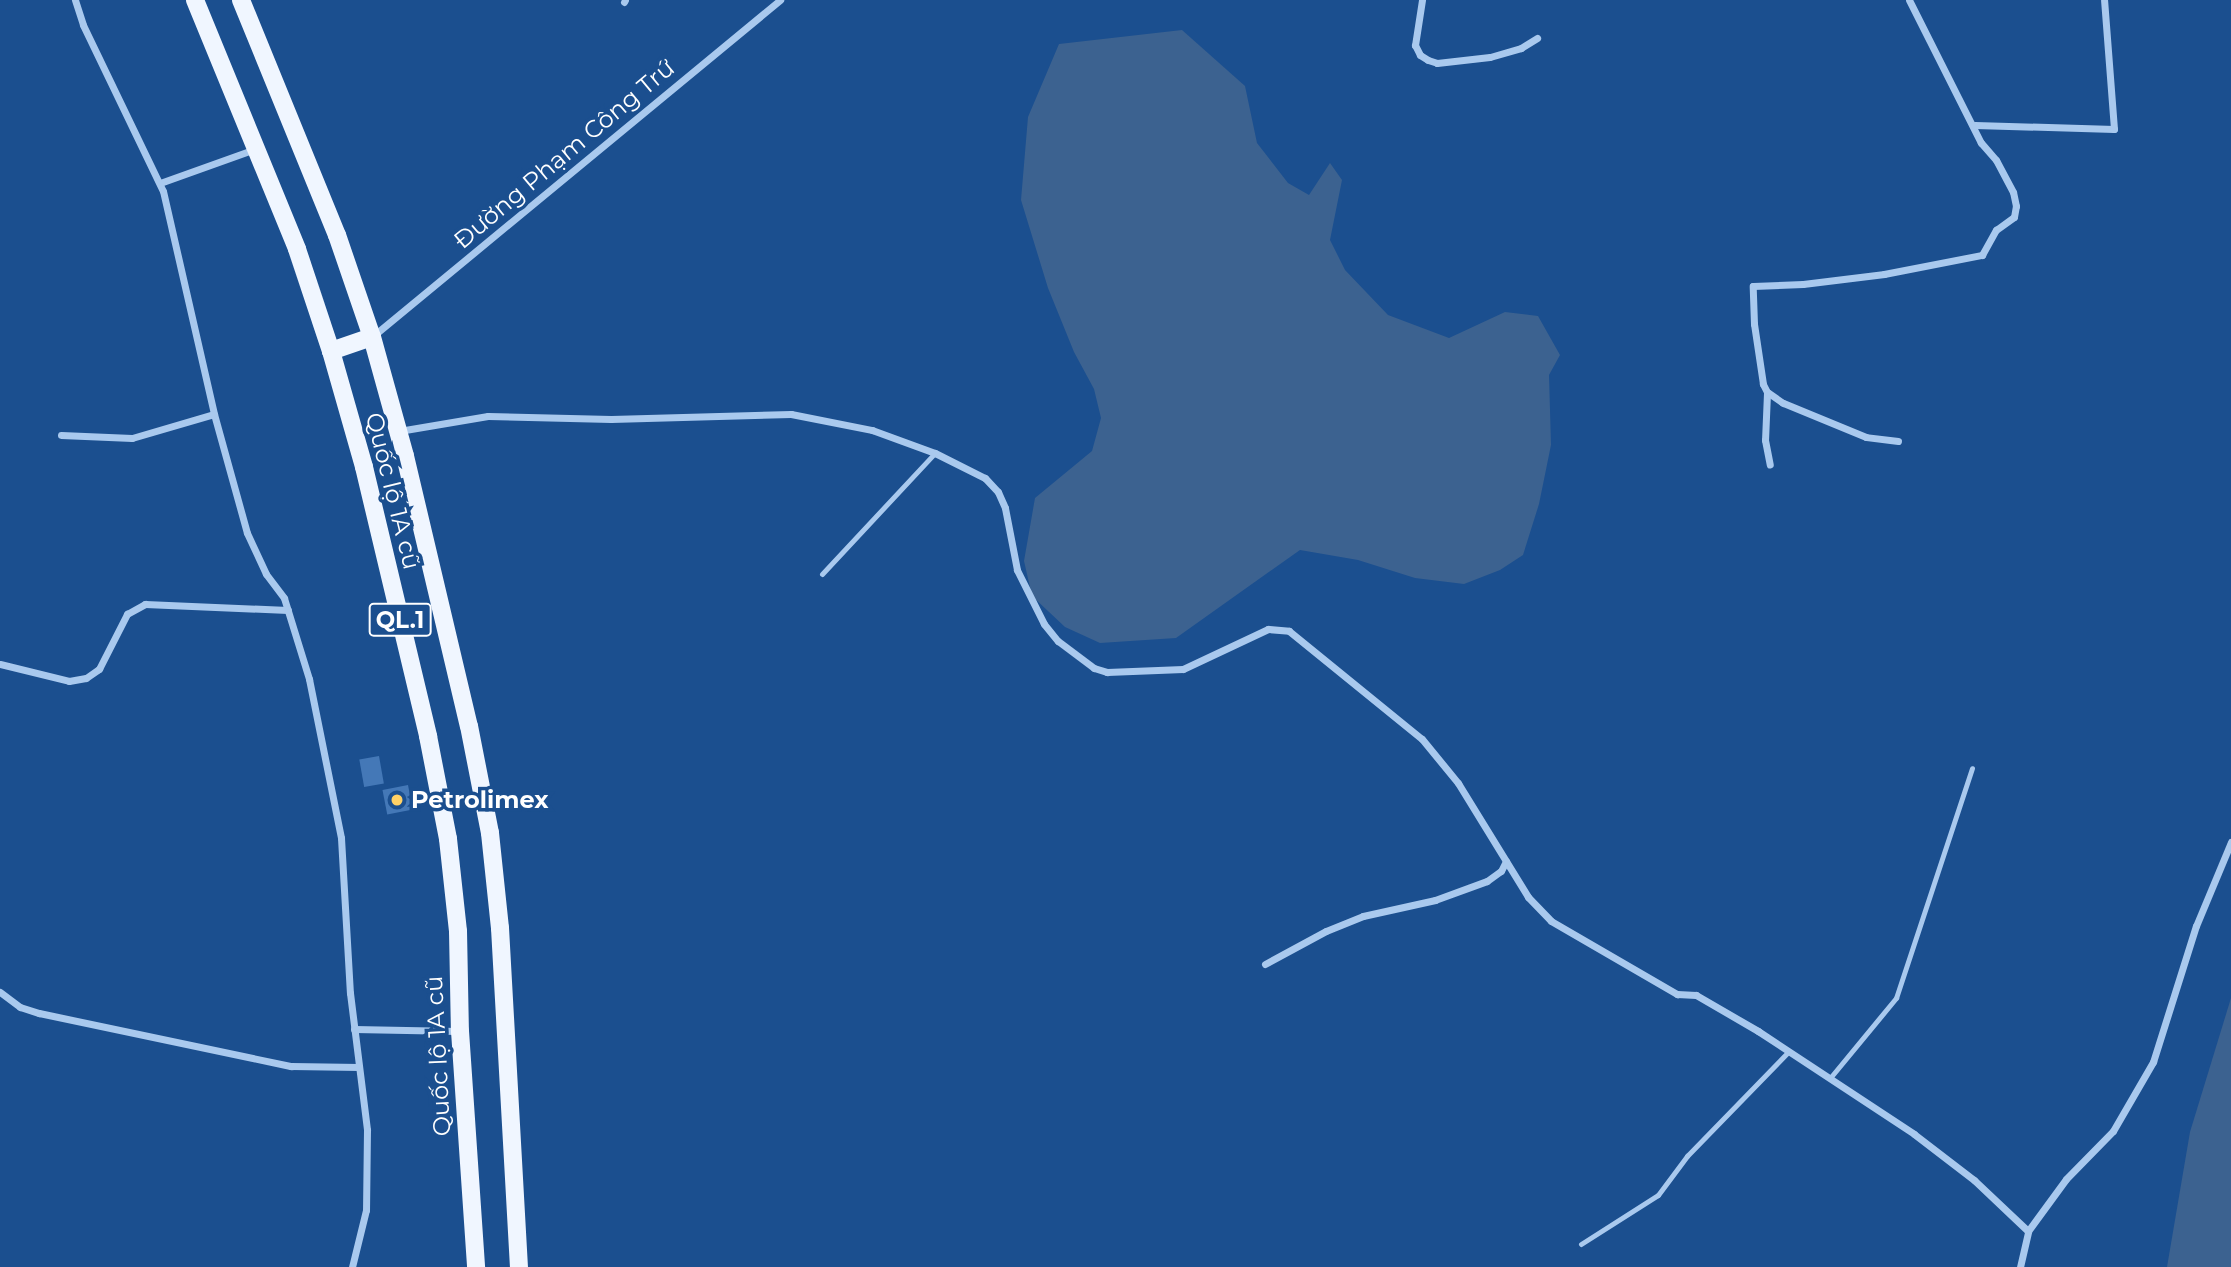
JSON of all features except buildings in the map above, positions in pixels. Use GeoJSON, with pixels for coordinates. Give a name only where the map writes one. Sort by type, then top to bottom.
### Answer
{"type":"FeatureCollection","features":[{"type":"Feature","properties":{"kind":"main road","name":"Quốc lộ 1A cũ"},"geometry":{"type":"LineString","coordinates":[[195,0],[297,249],[331,351],[370,494],[448,839],[458,931],[460,1031],[476,1267]]}},
{"type":"Feature","properties":{"kind":"main road","name":"Quốc lộ 1A cũ"},"geometry":{"type":"LineString","coordinates":[[241,0],[337,235],[372,337],[398,431],[469,726],[491,833],[500,928],[519,1267]]}},
{"type":"Feature","properties":{"kind":"main road"},"geometry":{"type":"LineString","coordinates":[[331,351],[372,337]]}},
{"type":"Feature","properties":{"kind":"street"},"geometry":{"type":"LineString","coordinates":[[75,0],[83,24],[151,170],[160,183],[214,414],[247,533],[265,574],[284,598],[309,679],[341,838],[354,1029],[367,1130],[366,1209],[352,1267]]}},
{"type":"Feature","properties":{"kind":"street","name":"Đường Phạm Công Trứ"},"geometry":{"type":"LineString","coordinates":[[372,337],[780,0]]}},
{"type":"Feature","properties":{"kind":"street"},"geometry":{"type":"LineString","coordinates":[[1422,0],[1416,45],[1420,55],[1437,63],[1490,57],[1521,48],[1537,38]]}},
{"type":"Feature","properties":{"kind":"street"},"geometry":{"type":"LineString","coordinates":[[1770,465],[1765,440],[1767,392],[1754,324],[1753,286],[1802,284],[1884,274],[1982,255],[1996,230],[2014,217],[2016,206],[2013,192],[1996,160],[1981,143],[1975,125],[1909,0]]}},
{"type":"Feature","properties":{"kind":"street"},"geometry":{"type":"LineString","coordinates":[[1975,125],[2114,129],[2104,0]]}},
{"type":"Feature","properties":{"kind":"street"},"geometry":{"type":"LineString","coordinates":[[160,183],[256,148]]}},
{"type":"Feature","properties":{"kind":"street"},"geometry":{"type":"LineString","coordinates":[[1767,392],[1783,402],[1866,437],[1898,441]]}},
{"type":"Feature","properties":{"kind":"street"},"geometry":{"type":"LineString","coordinates":[[61,435],[132,438],[214,414]]}},
{"type":"Feature","properties":{"kind":"street"},"geometry":{"type":"LineString","coordinates":[[398,431],[488,416],[611,419],[791,414],[872,430],[935,453],[985,478],[998,492],[1005,508],[1017,570],[1044,624],[1058,641],[1094,668],[1107,672],[1183,669],[1268,629],[1289,631],[1422,739],[1458,783],[1528,897],[1551,921],[1677,993],[1696,995],[1789,1051],[1914,1134],[1974,1180],[2028,1231]]}},
{"type":"Feature","properties":{"kind":"street"},"geometry":{"type":"LineString","coordinates":[[0,664],[69,681],[86,678],[99,669],[127,614],[145,604],[288,610]]}},
{"type":"Feature","properties":{"kind":"street"},"geometry":{"type":"LineString","coordinates":[[2020,1267],[2028,1231],[2066,1180],[2113,1131],[2153,1062],[2196,926],[2231,842]]}},
{"type":"Feature","properties":{"kind":"street"},"geometry":{"type":"LineString","coordinates":[[1265,964],[1326,931],[1363,916],[1435,900],[1488,881],[1501,871],[1506,860]]}},
{"type":"Feature","properties":{"kind":"street"},"geometry":{"type":"LineString","coordinates":[[0,992],[20,1007],[79,1022],[302,1068],[359,1067]]}},
{"type":"Feature","properties":{"kind":"street"},"geometry":{"type":"LineString","coordinates":[[354,1029],[460,1031]]}},
{"type":"Feature","properties":{"kind":"lane"},"geometry":{"type":"LineString","coordinates":[[822,574],[935,453]]}},
{"type":"Feature","properties":{"kind":"lane"},"geometry":{"type":"LineString","coordinates":[[1830,1078],[1896,998],[1972,768]]}},
{"type":"Feature","properties":{"kind":"lane"},"geometry":{"type":"LineString","coordinates":[[1581,1244],[1658,1195],[1687,1156],[1789,1051]]}},
{"type":"Feature","properties":{"kind":"water"},"geometry":{"type":"Polygon","coordinates":[[[1182,30],[1245,86],[1257,143],[1288,183],[1309,195],[1330,163],[1342,180],[1330,240],[1345,270],[1388,315],[1449,338],[1505,312],[1538,316],[1560,355],[1549,375],[1551,445],[1539,504],[1523,555],[1500,570],[1464,584],[1415,578],[1358,560],[1300,550],[1176,638],[1100,643],[1065,627],[1032,596],[1024,561],[1035,498],[1092,451],[1101,418],[1094,389],[1074,352],[1048,288],[1021,200],[1028,117],[1059,44],[1182,30]]]}},
{"type":"Feature","properties":{"kind":"water"},"geometry":{"type":"Polygon","coordinates":[[[2231,998],[2231,1267],[2167,1267],[2190,1132],[2231,998]]]}},
{"type":"Feature","properties":{"kind":"place","name":"Petrolimex"},"geometry":{"type":"Point","coordinates":[397,800]}}]}
